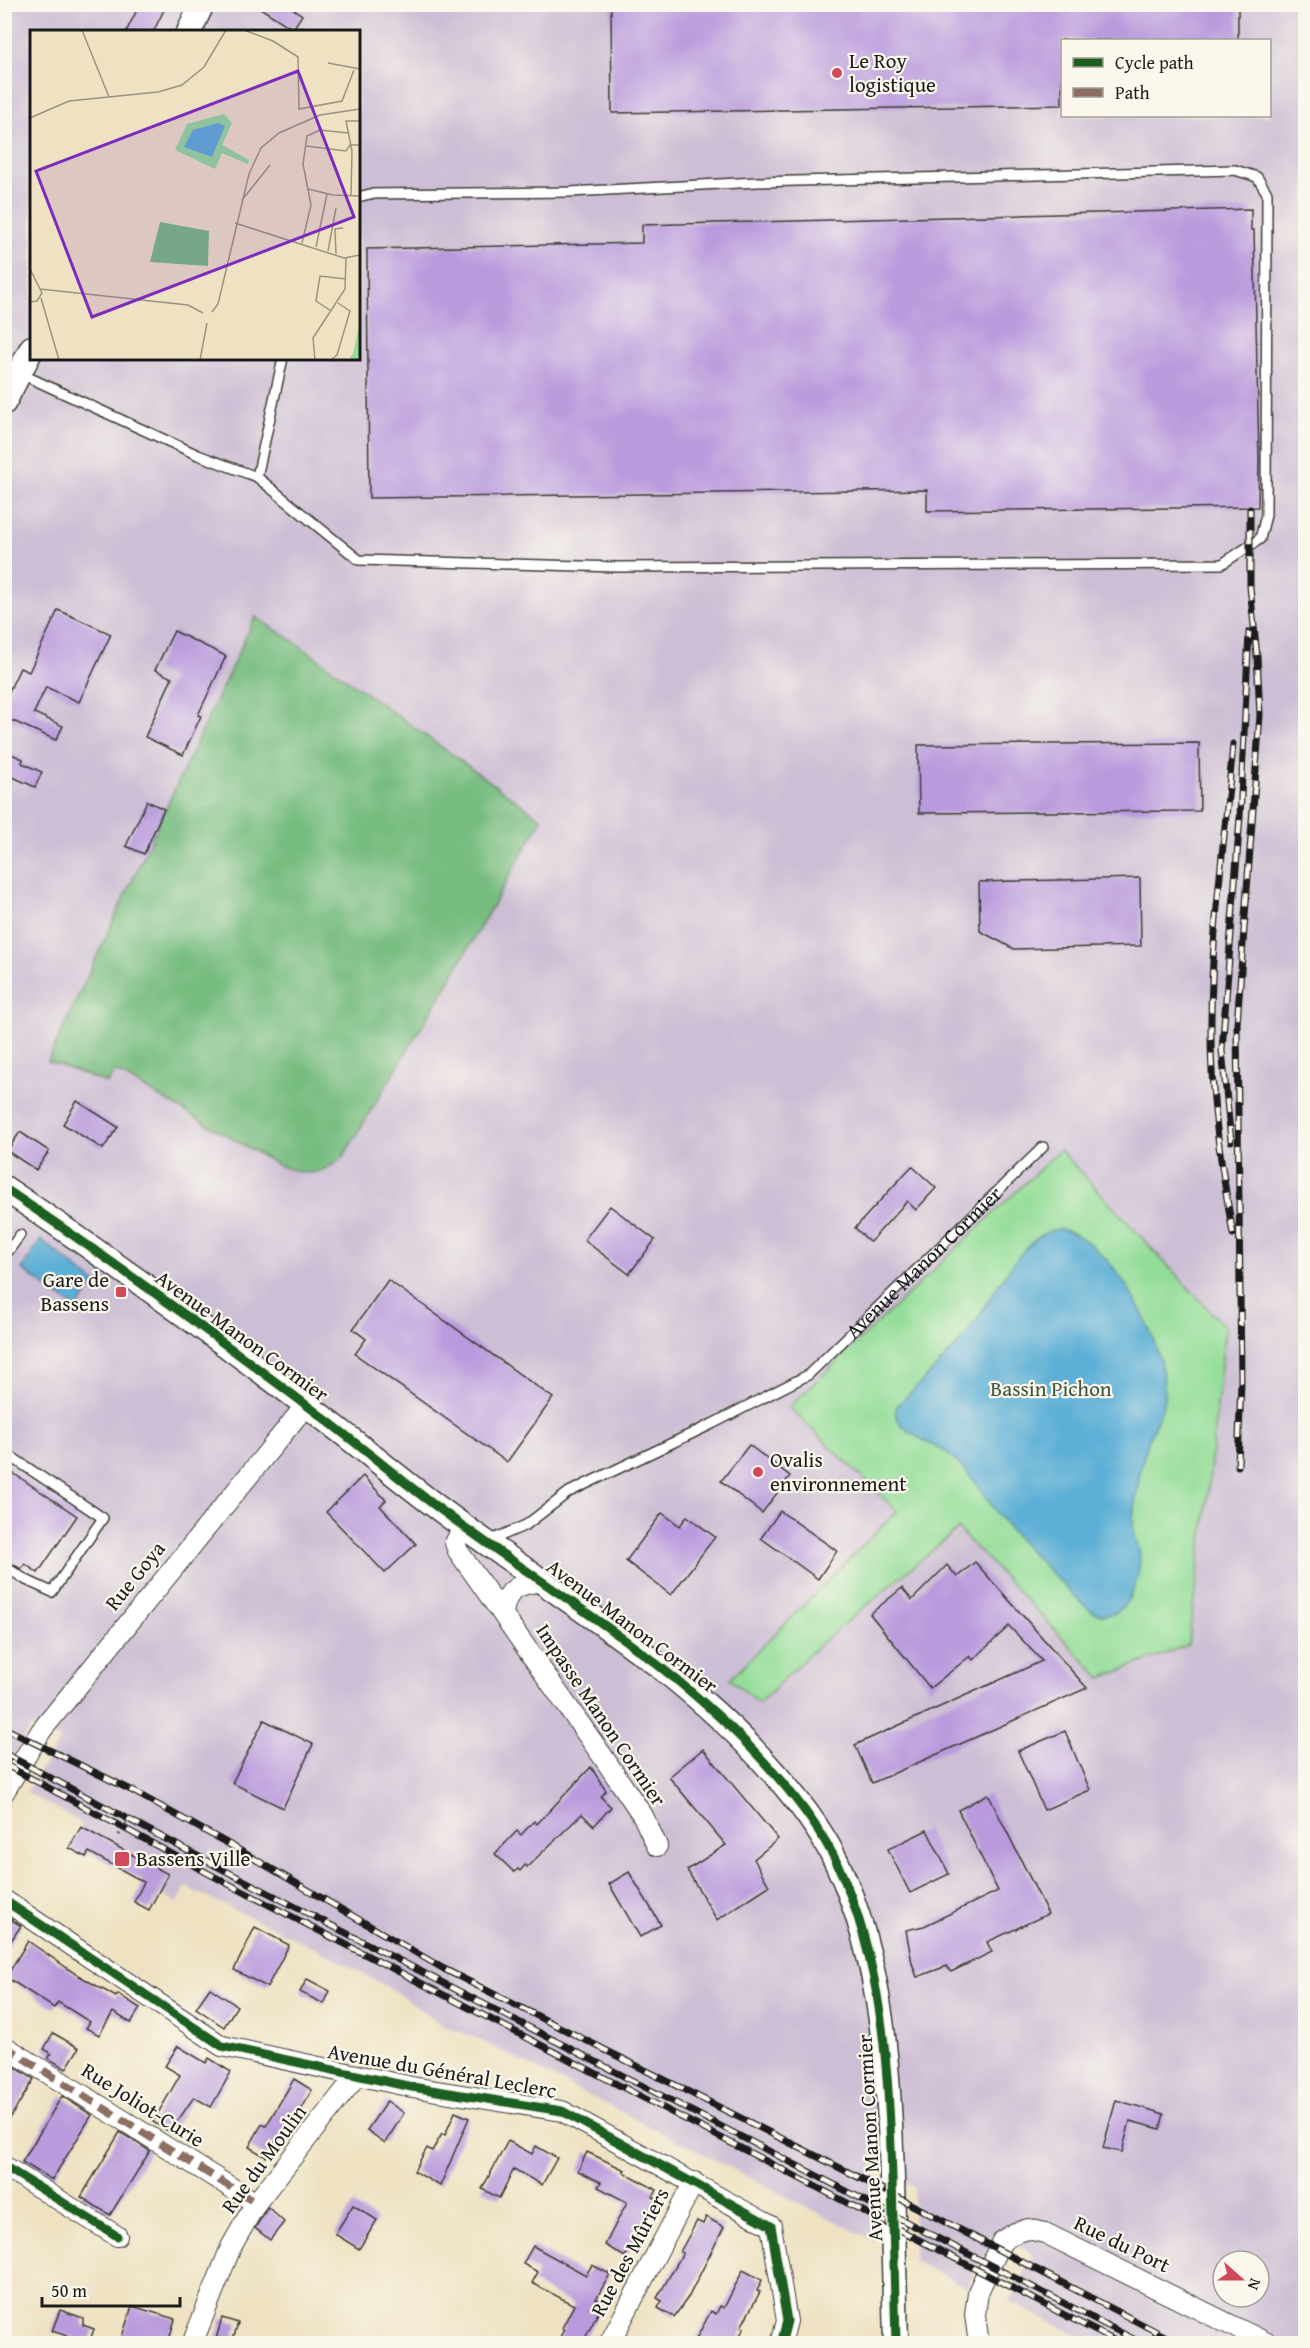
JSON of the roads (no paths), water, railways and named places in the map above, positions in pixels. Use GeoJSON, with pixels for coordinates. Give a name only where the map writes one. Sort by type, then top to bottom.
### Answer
{"type":"FeatureCollection","features":[{"type":"Feature","properties":{"kind":"street"},"geometry":{"type":"LineString","coordinates":[[190,30],[202,4]]}},
{"type":"Feature","properties":{"kind":"street"},"geometry":{"type":"LineString","coordinates":[[4,402],[30,352]]}},
{"type":"Feature","properties":{"kind":"street","name":"Avenue Manon Cormier"},"geometry":{"type":"LineString","coordinates":[[4,1188],[60,1226],[306,1405],[464,1526],[648,1656],[704,1701],[750,1744],[787,1787],[818,1828],[837,1862],[871,1962],[882,2016],[890,2088],[896,2343]]}},
{"type":"Feature","properties":{"kind":"street","name":"Rue Goya"},"geometry":{"type":"LineString","coordinates":[[8,1788],[41,1731],[306,1405]]}},
{"type":"Feature","properties":{"kind":"street","name":"Impasse Manon Cormier"},"geometry":{"type":"LineString","coordinates":[[464,1526],[455,1543],[458,1551],[637,1807],[657,1846]]}},
{"type":"Feature","properties":{"kind":"street"},"geometry":{"type":"LineString","coordinates":[[502,1613],[504,1602],[510,1592],[522,1584],[542,1581]]}},
{"type":"Feature","properties":{"kind":"street","name":"Avenue du Général Leclerc"},"geometry":{"type":"LineString","coordinates":[[4,1900],[222,2046],[412,2087],[562,2111],[694,2182],[771,2226],[787,2321],[782,2343]]}},
{"type":"Feature","properties":{"kind":"street","name":"Rue Joliot-Curie"},"geometry":{"type":"LineString","coordinates":[[4,2046],[256,2203]]}},
{"type":"Feature","properties":{"kind":"street","name":"Rue du Moulin"},"geometry":{"type":"LineString","coordinates":[[192,2343],[231,2247],[256,2203],[357,2075]]}},
{"type":"Feature","properties":{"kind":"street"},"geometry":{"type":"LineString","coordinates":[[4,2166],[117,2236]]}},
{"type":"Feature","properties":{"kind":"street","name":"Rue des Mûriers"},"geometry":{"type":"LineString","coordinates":[[609,2343],[694,2182]]}},
{"type":"Feature","properties":{"kind":"street","name":"Rue du Port"},"geometry":{"type":"LineString","coordinates":[[979,2343],[975,2315],[978,2292],[1002,2241],[1015,2233],[1028,2229],[1045,2233],[1269,2343]]}},
{"type":"Feature","properties":{"kind":"lane"},"geometry":{"type":"LineString","coordinates":[[19,373],[198,455],[257,477],[359,560],[617,567],[1222,564],[1260,539],[1266,515],[1267,193],[1257,177],[1235,170],[757,182],[570,192],[370,194],[360,196]]}},
{"type":"Feature","properties":{"kind":"lane"},"geometry":{"type":"LineString","coordinates":[[257,477],[283,360]]}},
{"type":"Feature","properties":{"kind":"lane","name":"Avenue Manon Cormier"},"geometry":{"type":"LineString","coordinates":[[487,1542],[526,1525],[569,1492],[712,1424],[808,1375],[1043,1147]]}},
{"type":"Feature","properties":{"kind":"lane"},"geometry":{"type":"LineString","coordinates":[[4,1257],[20,1234]]}},
{"type":"Feature","properties":{"kind":"lane"},"geometry":{"type":"LineString","coordinates":[[4,1452],[103,1518],[52,1592],[26,1580],[4,1566]]}},
{"type":"Feature","properties":{"kind":"water","name":"Bassin Pichon"},"geometry":{"type":"Polygon","coordinates":[[[1059,1229],[1080,1237],[1100,1253],[1119,1275],[1149,1328],[1159,1356],[1164,1382],[1163,1404],[1145,1453],[1134,1512],[1133,1527],[1140,1558],[1137,1577],[1134,1588],[1123,1606],[1107,1615],[1096,1613],[1077,1598],[1007,1525],[962,1466],[945,1452],[912,1434],[899,1421],[896,1414],[897,1406],[962,1340],[1017,1258],[1045,1233],[1059,1229]]]}},
{"type":"Feature","properties":{"kind":"water"},"geometry":{"type":"Polygon","coordinates":[[[41,1240],[95,1283],[77,1309],[22,1269],[41,1240]]]}},
{"type":"Feature","properties":{"kind":"railway"},"geometry":{"type":"LineString","coordinates":[[1238,1466],[1241,1381],[1237,1024],[1260,715],[1250,587],[1250,509]]}},
{"type":"Feature","properties":{"kind":"railway"},"geometry":{"type":"LineString","coordinates":[[1231,1141],[1222,1050],[1240,817],[1249,632]]}},
{"type":"Feature","properties":{"kind":"railway"},"geometry":{"type":"LineString","coordinates":[[1233,744],[1216,920],[1211,1052],[1214,1104],[1233,1234]]}},
{"type":"Feature","properties":{"kind":"railway"},"geometry":{"type":"LineString","coordinates":[[4,1728],[131,1790],[444,1969],[868,2182],[1180,2344]]}},
{"type":"Feature","properties":{"kind":"railway"},"geometry":{"type":"LineString","coordinates":[[4,1753],[222,1869],[1143,2344]]}},
{"type":"Feature","properties":{"kind":"railway"},"geometry":{"type":"LineString","coordinates":[[4,1764],[217,1878],[1121,2344]]}},
{"type":"Feature","properties":{"kind":"place","name":"Le Roy logistique"},"geometry":{"type":"Point","coordinates":[837,73]}},
{"type":"Feature","properties":{"kind":"place","name":"Gare de Bassens"},"geometry":{"type":"Point","coordinates":[121,1292]}},
{"type":"Feature","properties":{"kind":"place","name":"Ovalis environnement"},"geometry":{"type":"Point","coordinates":[758,1472]}},
{"type":"Feature","properties":{"kind":"place","name":"Bassens Ville"},"geometry":{"type":"Point","coordinates":[122,1859]}}]}
